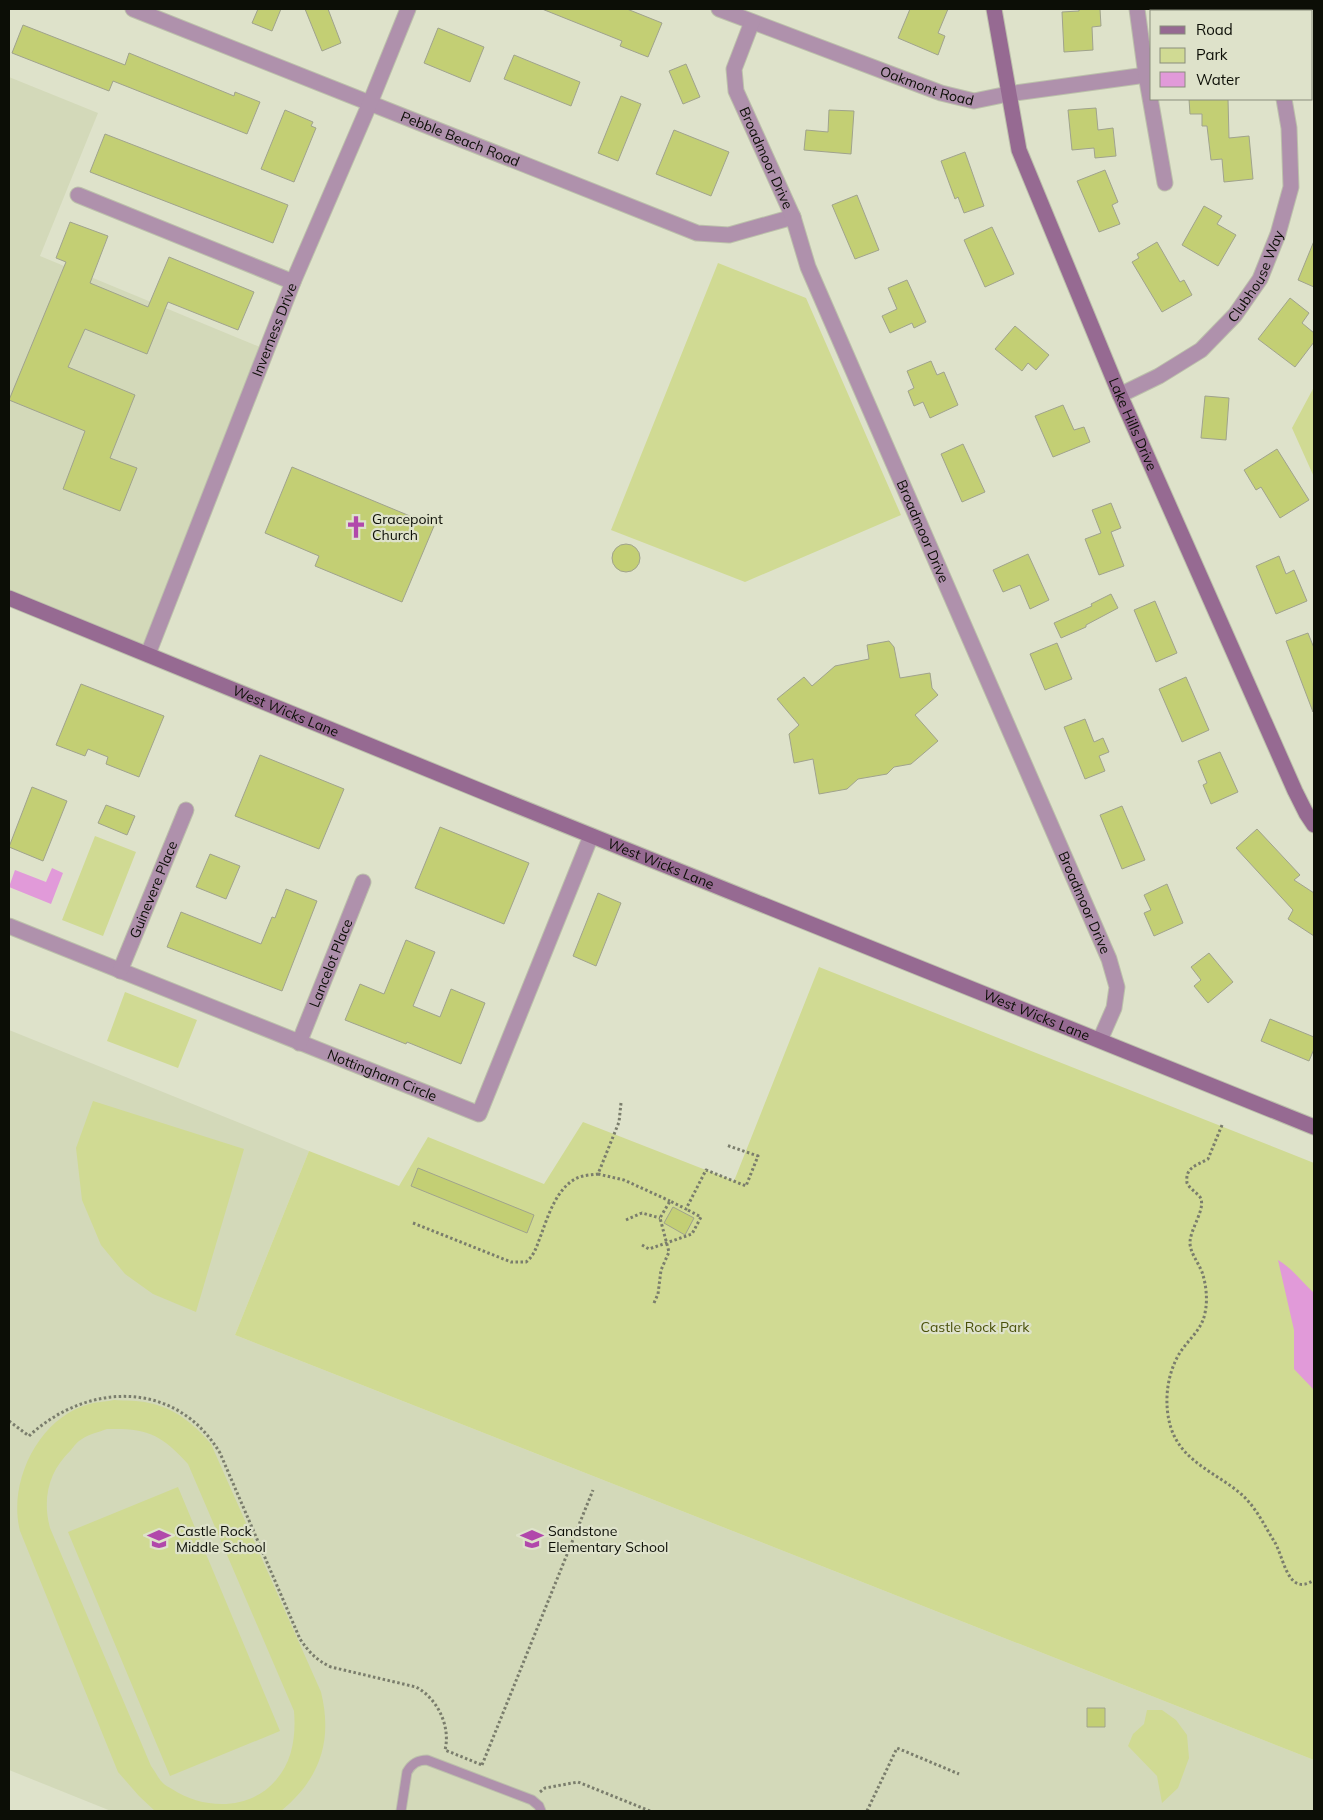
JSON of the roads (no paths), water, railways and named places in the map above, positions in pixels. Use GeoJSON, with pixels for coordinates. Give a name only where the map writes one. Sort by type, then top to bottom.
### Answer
{"type":"FeatureCollection","features":[{"type":"Feature","properties":{"kind":"main road","name":"Lake Hills Drive"},"geometry":{"type":"LineString","coordinates":[[994,9],[1019,150],[1120,395],[1295,791],[1314,825]]}},
{"type":"Feature","properties":{"kind":"main road","name":"West Wicks Lane"},"geometry":{"type":"LineString","coordinates":[[9,598],[591,836],[1314,1127]]}},
{"type":"Feature","properties":{"kind":"street","name":"Pebble Beach Road"},"geometry":{"type":"LineString","coordinates":[[133,9],[698,233],[729,235],[793,218]]}},
{"type":"Feature","properties":{"kind":"street","name":"Inverness Drive"},"geometry":{"type":"LineString","coordinates":[[148,654],[293,282],[408,9]]}},
{"type":"Feature","properties":{"kind":"street","name":"Oakmont Road"},"geometry":{"type":"LineString","coordinates":[[718,9],[941,93],[974,101],[1008,94],[1146,75]]}},
{"type":"Feature","properties":{"kind":"street"},"geometry":{"type":"LineString","coordinates":[[1137,9],[1150,98]]}},
{"type":"Feature","properties":{"kind":"street","name":"Broadmoor Drive"},"geometry":{"type":"LineString","coordinates":[[752,22],[734,69],[736,91],[793,218],[812,276],[1109,959],[1117,987],[1114,1008],[1100,1040]]}},
{"type":"Feature","properties":{"kind":"street"},"geometry":{"type":"LineString","coordinates":[[1150,100],[1165,182]]}},
{"type":"Feature","properties":{"kind":"street","name":"Clubhouse Way"},"geometry":{"type":"LineString","coordinates":[[1120,395],[1159,376],[1202,350],[1235,315],[1260,279],[1278,234],[1291,188],[1289,128],[1284,100]]}},
{"type":"Feature","properties":{"kind":"street"},"geometry":{"type":"LineString","coordinates":[[78,195],[293,282]]}},
{"type":"Feature","properties":{"kind":"street","name":"Guinevere Place"},"geometry":{"type":"LineString","coordinates":[[120,972],[186,810]]}},
{"type":"Feature","properties":{"kind":"street","name":"Nottingham Circle"},"geometry":{"type":"LineString","coordinates":[[9,926],[479,1114],[591,836]]}},
{"type":"Feature","properties":{"kind":"street","name":"Lancelot Place"},"geometry":{"type":"LineString","coordinates":[[299,1043],[364,882]]}},
{"type":"Feature","properties":{"kind":"lane"},"geometry":{"type":"LineString","coordinates":[[401,1811],[407,1772],[410,1767],[418,1761],[434,1761],[532,1800],[539,1806],[541,1811]]}},
{"type":"Feature","properties":{"kind":"water"},"geometry":{"type":"Polygon","coordinates":[[[52,868],[63,873],[51,904],[9,887],[15,870],[46,882],[52,868]]]}},
{"type":"Feature","properties":{"kind":"water"},"geometry":{"type":"Polygon","coordinates":[[[1278,1260],[1293,1271],[1314,1293],[1314,1390],[1294,1369],[1294,1330],[1278,1260]]]}},
{"type":"Feature","properties":{"kind":"place","name":"Gracepoint Church"},"geometry":{"type":"Point","coordinates":[356,527]}},
{"type":"Feature","properties":{"kind":"place","name":"Castle Rock Middle School"},"geometry":{"type":"Point","coordinates":[159,1539]}},
{"type":"Feature","properties":{"kind":"place","name":"Sandstone Elementary School"},"geometry":{"type":"Point","coordinates":[532,1539]}},
{"type":"Feature","properties":{"kind":"park label","name":"Castle Rock Park"},"geometry":{"type":"Point","coordinates":[975,1327]}}]}
